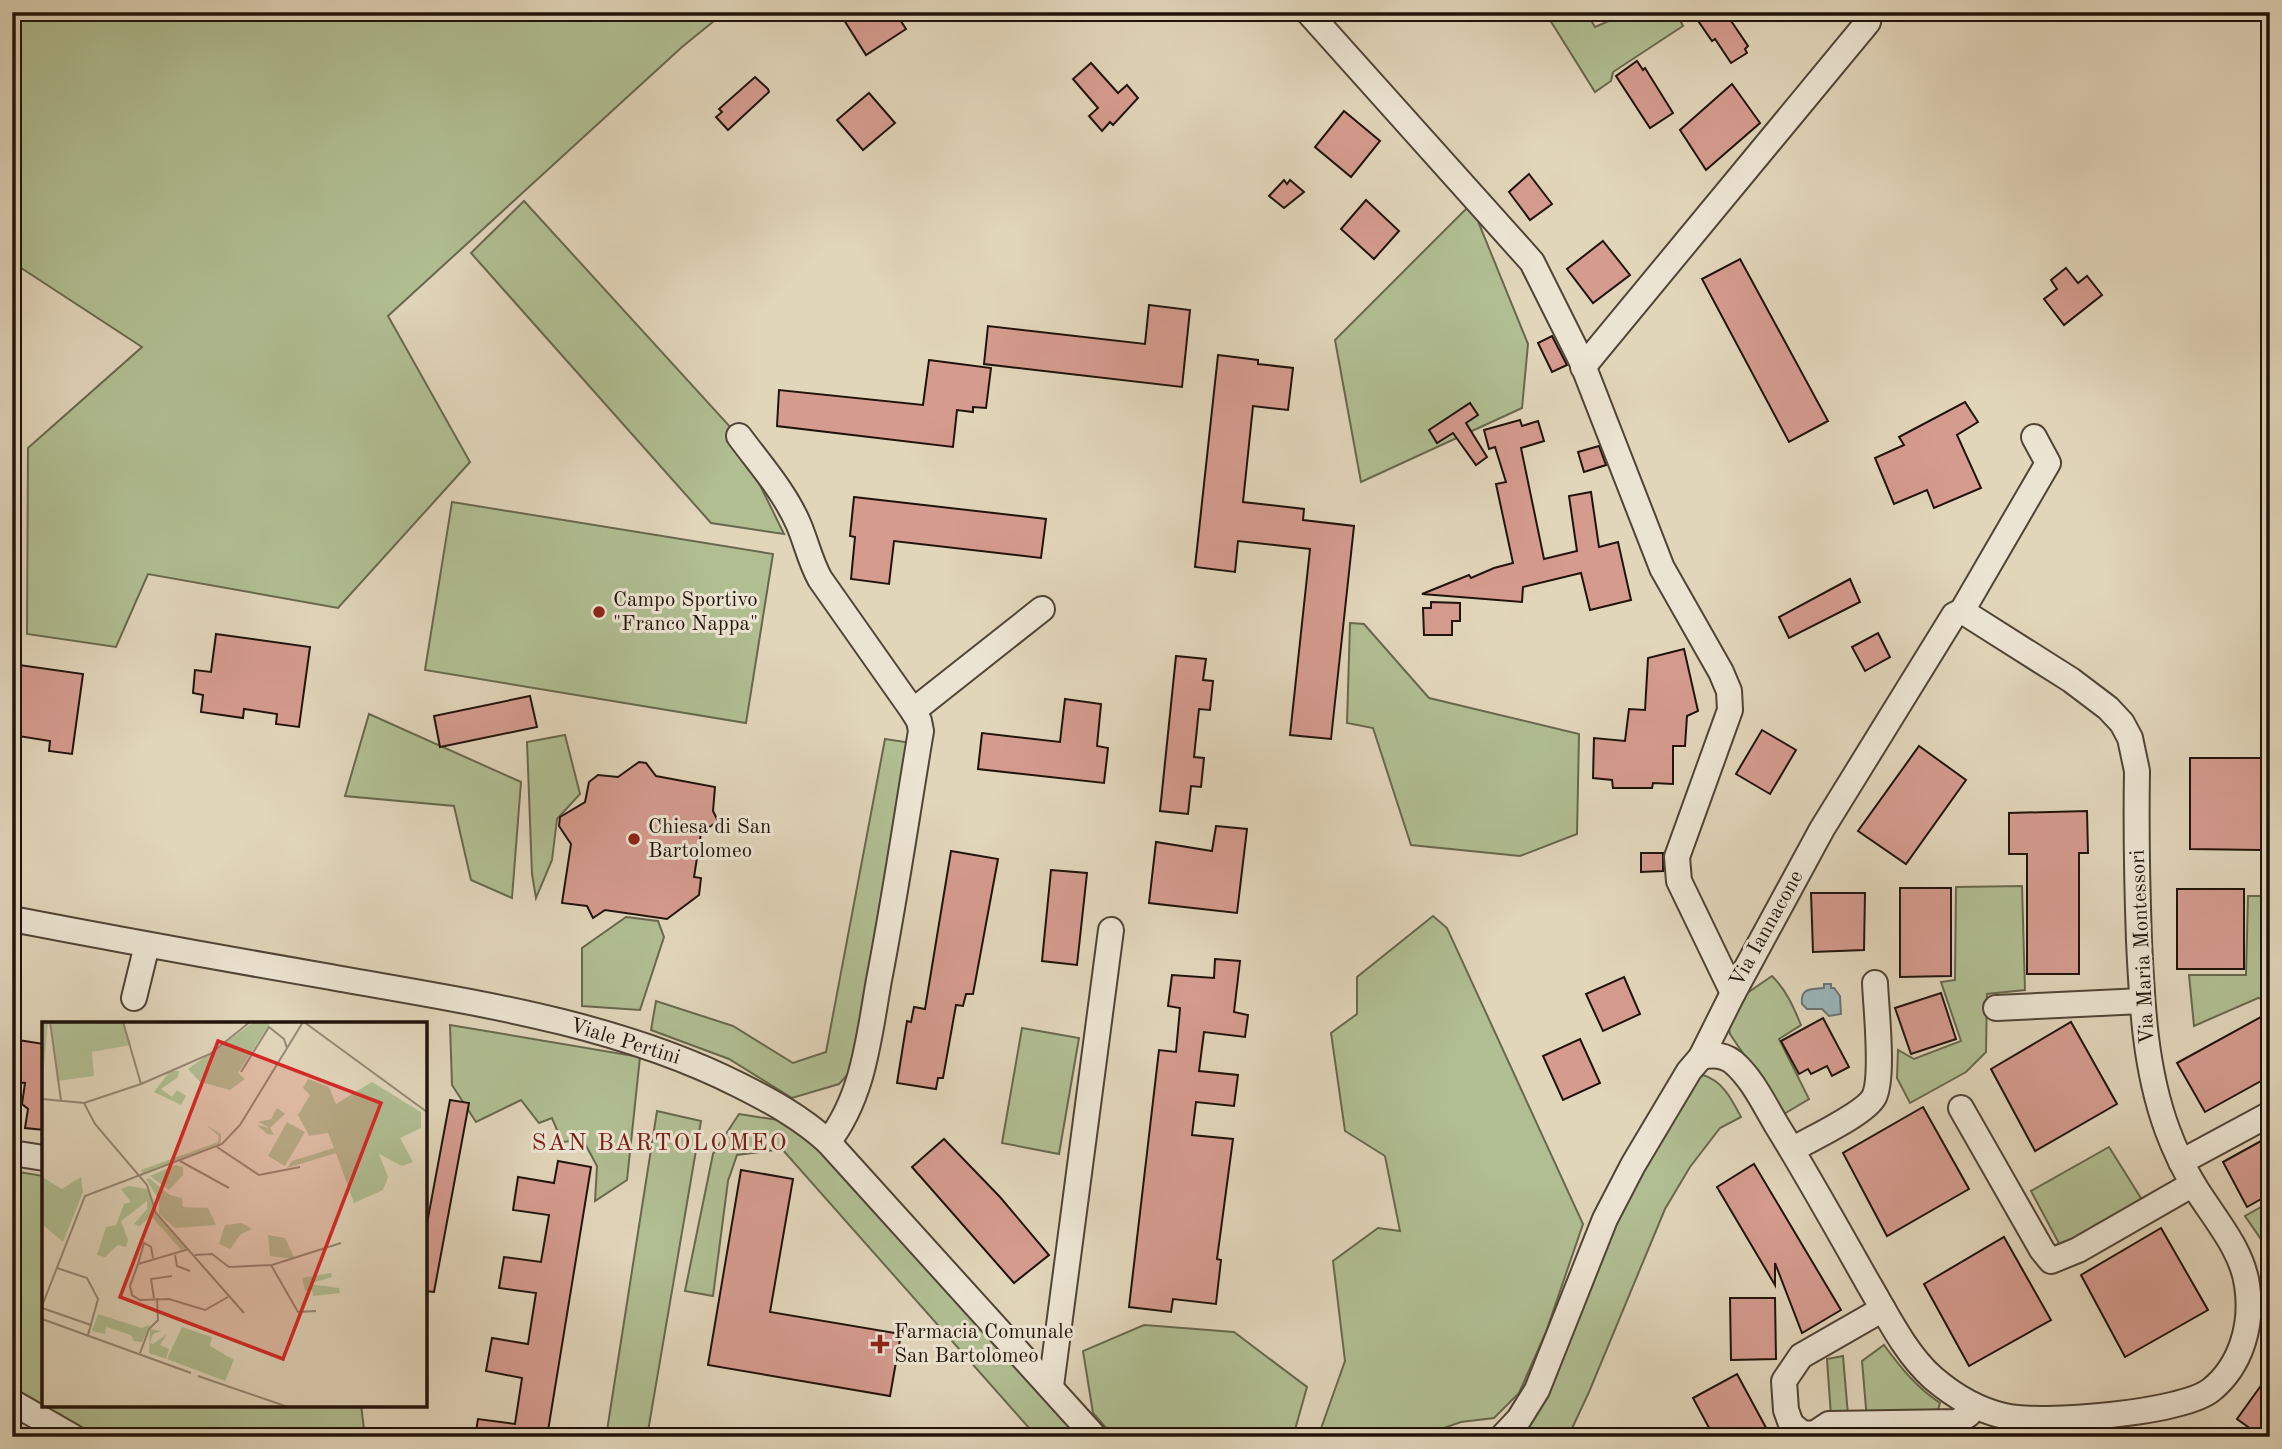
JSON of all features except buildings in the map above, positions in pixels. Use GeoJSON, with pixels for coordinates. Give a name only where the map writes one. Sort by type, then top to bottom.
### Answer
{"type":"FeatureCollection","features":[{"type":"Feature","properties":{"kind":"street"},"geometry":{"type":"LineString","coordinates":[[1308,12],[1532,262],[1583,367],[1662,568],[1721,672],[1729,691],[1730,710],[1677,857],[1679,881],[1733,993]]}},
{"type":"Feature","properties":{"kind":"street"},"geometry":{"type":"LineString","coordinates":[[1583,367],[1868,23],[1870,12]]}},
{"type":"Feature","properties":{"kind":"street"},"geometry":{"type":"LineString","coordinates":[[739,436],[785,500],[798,523],[820,579],[913,711],[921,731],[863,1067],[849,1110],[828,1142]]}},
{"type":"Feature","properties":{"kind":"street","name":"Via Iannacone"},"geometry":{"type":"LineString","coordinates":[[1502,1437],[1519,1419],[1537,1390],[1605,1219],[1633,1165],[1689,1071],[1701,1057],[1822,829],[1954,615],[1962,611],[2048,463],[2034,437]]}},
{"type":"Feature","properties":{"kind":"street"},"geometry":{"type":"LineString","coordinates":[[913,711],[1042,609]]}},
{"type":"Feature","properties":{"kind":"street","name":"Via Maria Montessori"},"geometry":{"type":"LineString","coordinates":[[1701,1057],[1718,1055],[1733,1062],[1746,1077],[1792,1150],[1883,1309],[1918,1363],[1951,1392],[1973,1405],[1996,1414],[2023,1419],[2171,1407],[2198,1398],[2216,1385],[2235,1363],[2248,1324],[2247,1284],[2237,1255],[2181,1161],[2166,1127],[2154,1086],[2142,1001],[2138,919],[2137,771],[2130,738],[2122,723],[2103,704],[2071,680],[1962,611]]}},
{"type":"Feature","properties":{"kind":"street","name":"Viale Pertini"},"geometry":{"type":"LineString","coordinates":[[12,919],[384,986],[586,1027],[705,1068],[809,1124],[1095,1437]]}},
{"type":"Feature","properties":{"kind":"street"},"geometry":{"type":"LineString","coordinates":[[1051,1387],[1111,930]]}},
{"type":"Feature","properties":{"kind":"street"},"geometry":{"type":"LineString","coordinates":[[134,998],[147,945]]}},
{"type":"Feature","properties":{"kind":"street"},"geometry":{"type":"LineString","coordinates":[[1792,1150],[1860,1111],[1874,1097],[1878,1070],[1875,983]]}},
{"type":"Feature","properties":{"kind":"street"},"geometry":{"type":"LineString","coordinates":[[1996,1008],[2142,1001]]}},
{"type":"Feature","properties":{"kind":"street"},"geometry":{"type":"LineString","coordinates":[[1961,1108],[2042,1250],[2051,1261],[2078,1250],[2193,1184]]}},
{"type":"Feature","properties":{"kind":"street"},"geometry":{"type":"LineString","coordinates":[[2181,1161],[2270,1114]]}},
{"type":"Feature","properties":{"kind":"street"},"geometry":{"type":"LineString","coordinates":[[12,1153],[42,1158]]}},
{"type":"Feature","properties":{"kind":"street"},"geometry":{"type":"LineString","coordinates":[[1883,1309],[1801,1356],[1784,1381],[1786,1410],[1791,1424],[1802,1433],[1814,1434],[1829,1424],[1957,1422],[1969,1414],[1973,1405]]}},
{"type":"Feature","properties":{"kind":"street"},"geometry":{"type":"LineString","coordinates":[[12,1402],[73,1437]]}},
{"type":"Feature","properties":{"kind":"green space"},"geometry":{"type":"Polygon","coordinates":[[[12,12],[725,12],[682,47],[388,316],[470,462],[338,608],[148,574],[116,647],[27,634],[28,448],[142,347],[12,262],[12,12]]]}},
{"type":"Feature","properties":{"kind":"green space"},"geometry":{"type":"Polygon","coordinates":[[[1545,12],[1586,12],[1595,27],[1623,15],[1622,12],[1676,12],[1683,26],[1613,72],[1611,81],[1595,92],[1545,12]]]}},
{"type":"Feature","properties":{"kind":"green space"},"geometry":{"type":"Polygon","coordinates":[[[524,201],[733,430],[784,534],[711,523],[471,253],[524,201]]]}},
{"type":"Feature","properties":{"kind":"green space"},"geometry":{"type":"Polygon","coordinates":[[[1471,204],[1528,344],[1522,408],[1361,482],[1335,340],[1471,204]]]}},
{"type":"Feature","properties":{"kind":"green space","name":"Campo Sportivo \"Franco Nappa\""},"geometry":{"type":"Polygon","coordinates":[[[452,502],[773,554],[746,723],[425,670],[452,502]]]}},
{"type":"Feature","properties":{"kind":"green space"},"geometry":{"type":"Polygon","coordinates":[[[1350,623],[1364,624],[1429,698],[1579,734],[1577,834],[1520,856],[1411,845],[1373,728],[1347,723],[1350,623]]]}},
{"type":"Feature","properties":{"kind":"green space"},"geometry":{"type":"Polygon","coordinates":[[[369,714],[521,782],[512,898],[471,880],[454,806],[345,796],[369,714]]]}},
{"type":"Feature","properties":{"kind":"green space"},"geometry":{"type":"Polygon","coordinates":[[[565,735],[580,794],[557,819],[552,860],[536,898],[532,874],[527,742],[565,735]]]}},
{"type":"Feature","properties":{"kind":"green space"},"geometry":{"type":"Polygon","coordinates":[[[885,739],[912,743],[851,1071],[839,1084],[792,1098],[729,1059],[651,1030],[656,1001],[733,1026],[793,1063],[826,1052],[885,739]]]}},
{"type":"Feature","properties":{"kind":"green space"},"geometry":{"type":"Polygon","coordinates":[[[2022,886],[2025,990],[1987,994],[1986,1052],[1966,1072],[1910,1103],[1897,1078],[1898,1050],[1914,1059],[1961,1041],[1941,982],[1955,980],[1956,887],[2022,886]]]}},
{"type":"Feature","properties":{"kind":"green space"},"geometry":{"type":"Polygon","coordinates":[[[2248,896],[2270,896],[2270,999],[2258,998],[2194,1026],[2189,975],[2246,975],[2248,896]]]}},
{"type":"Feature","properties":{"kind":"green space"},"geometry":{"type":"Polygon","coordinates":[[[1433,916],[1447,928],[1583,1224],[1546,1332],[1519,1393],[1494,1418],[1461,1422],[1418,1437],[1318,1437],[1345,1361],[1333,1261],[1378,1228],[1400,1231],[1385,1156],[1345,1131],[1331,1033],[1357,1014],[1357,977],[1433,916]]]}},
{"type":"Feature","properties":{"kind":"green space"},"geometry":{"type":"Polygon","coordinates":[[[626,917],[658,921],[664,937],[640,1010],[582,1006],[582,948],[626,917]]]}},
{"type":"Feature","properties":{"kind":"green space"},"geometry":{"type":"Polygon","coordinates":[[[1772,976],[1786,993],[1801,1025],[1779,1039],[1809,1099],[1784,1114],[1730,1034],[1727,1019],[1740,998],[1772,976]]]}},
{"type":"Feature","properties":{"kind":"green space"},"geometry":{"type":"Polygon","coordinates":[[[450,1025],[640,1057],[627,1180],[595,1201],[597,1166],[583,1140],[562,1142],[552,1118],[539,1123],[521,1100],[476,1122],[452,1085],[450,1025]]]}},
{"type":"Feature","properties":{"kind":"green space"},"geometry":{"type":"Polygon","coordinates":[[[1022,1028],[1079,1038],[1059,1154],[1002,1143],[1022,1028]]]}},
{"type":"Feature","properties":{"kind":"green space"},"geometry":{"type":"Polygon","coordinates":[[[1703,1075],[1721,1086],[1741,1117],[1720,1128],[1690,1167],[1665,1209],[1568,1437],[1511,1437],[1577,1291],[1692,1081],[1703,1075]]]}},
{"type":"Feature","properties":{"kind":"green space"},"geometry":{"type":"Polygon","coordinates":[[[657,1111],[701,1121],[647,1437],[606,1437],[657,1111]]]}},
{"type":"Feature","properties":{"kind":"green space"},"geometry":{"type":"Polygon","coordinates":[[[739,1114],[784,1121],[834,1163],[1080,1437],[1037,1437],[782,1149],[737,1155],[728,1181],[713,1296],[685,1291],[713,1154],[739,1114]]]}},
{"type":"Feature","properties":{"kind":"green space"},"geometry":{"type":"Polygon","coordinates":[[[2109,1147],[2144,1203],[2062,1249],[2031,1191],[2109,1147]]]}},
{"type":"Feature","properties":{"kind":"green space"},"geometry":{"type":"Polygon","coordinates":[[[12,1171],[42,1176],[42,1407],[361,1407],[365,1437],[89,1437],[12,1390],[12,1171]]]}},
{"type":"Feature","properties":{"kind":"green space"},"geometry":{"type":"Polygon","coordinates":[[[2270,1202],[2270,1248],[2267,1248],[2245,1216],[2270,1202]]]}},
{"type":"Feature","properties":{"kind":"green space"},"geometry":{"type":"Polygon","coordinates":[[[1144,1325],[1234,1332],[1307,1387],[1293,1437],[1114,1437],[1093,1413],[1083,1351],[1144,1325]]]}},
{"type":"Feature","properties":{"kind":"green space"},"geometry":{"type":"Polygon","coordinates":[[[1884,1345],[1909,1377],[1940,1403],[1936,1417],[1867,1420],[1862,1361],[1884,1345]]]}},
{"type":"Feature","properties":{"kind":"green space"},"geometry":{"type":"Polygon","coordinates":[[[1843,1356],[1848,1415],[1831,1416],[1827,1359],[1843,1356]]]}},
{"type":"Feature","properties":{"kind":"water"},"geometry":{"type":"Polygon","coordinates":[[[1824,984],[1831,984],[1831,988],[1840,996],[1841,1014],[1829,1016],[1822,1009],[1807,1009],[1802,1004],[1805,992],[1824,988],[1824,984]]]}},
{"type":"Feature","properties":{"kind":"place","name":"Campo Sportivo \"Franco Nappa\""},"geometry":{"type":"Point","coordinates":[599,612]}},
{"type":"Feature","properties":{"kind":"place","name":"Chiesa di San Bartolomeo"},"geometry":{"type":"Point","coordinates":[634,839]}},
{"type":"Feature","properties":{"kind":"place","name":"Farmacia Comunale San Bartolomeo"},"geometry":{"type":"Point","coordinates":[880,1344]}},
{"type":"Feature","properties":{"kind":"district","name":"SAN BARTOLOMEO"},"geometry":{"type":"Point","coordinates":[660,1144]}}]}
